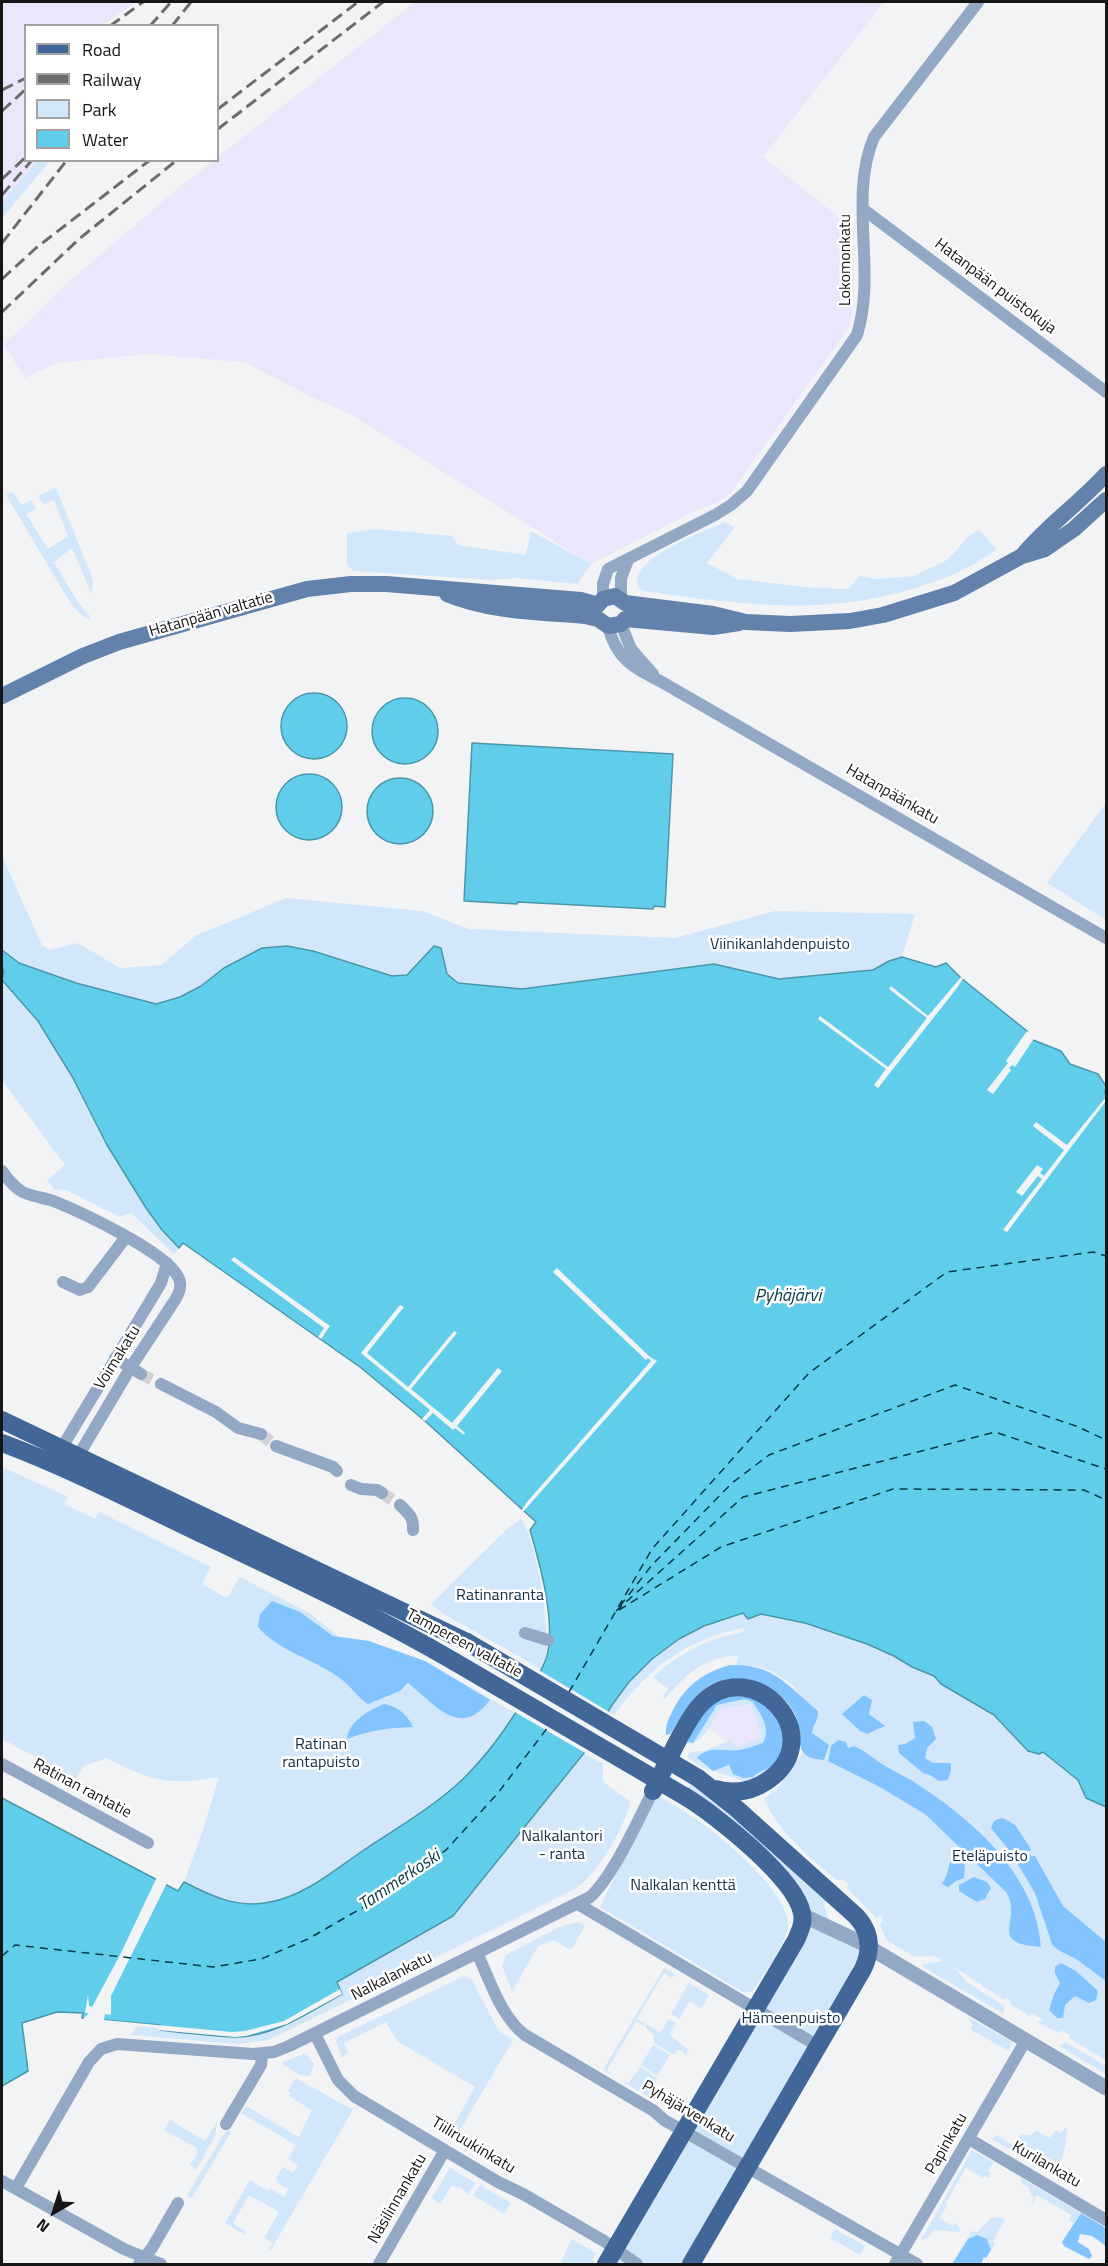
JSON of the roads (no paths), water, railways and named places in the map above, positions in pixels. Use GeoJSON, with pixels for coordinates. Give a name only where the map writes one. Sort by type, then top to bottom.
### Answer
{"type":"FeatureCollection","features":[{"type":"Feature","properties":{"kind":"main road","name":"Hatanpään valtatie"},"geometry":{"type":"LineString","coordinates":[[1023,556],[1037,538],[1082,500],[1107,474]]}},
{"type":"Feature","properties":{"kind":"main road","name":"Hatanpään valtatie"},"geometry":{"type":"LineString","coordinates":[[2,696],[83,656],[119,642],[278,596],[307,589],[351,584],[386,584],[581,600],[612,612],[713,614],[746,622],[822,623],[884,615],[954,593],[1023,556],[1045,549],[1074,529],[1107,500]]}},
{"type":"Feature","properties":{"kind":"main road","name":"Tampereen valtatie"},"geometry":{"type":"LineString","coordinates":[[2,1420],[467,1642],[704,1782],[856,1916],[864,1927],[869,1947]]}},
{"type":"Feature","properties":{"kind":"main road","name":"Tampereen valtatie"},"geometry":{"type":"LineString","coordinates":[[2,1443],[70,1472],[367,1613],[686,1797],[718,1819],[753,1850],[792,1894],[799,1904],[802,1915]]}},
{"type":"Feature","properties":{"kind":"main road"},"geometry":{"type":"LineString","coordinates":[[653,1791],[692,1715],[715,1693],[732,1688],[745,1688],[763,1694],[778,1705],[788,1720],[792,1741],[786,1762],[772,1777],[752,1789],[734,1792],[704,1782]]}},
{"type":"Feature","properties":{"kind":"main road"},"geometry":{"type":"LineString","coordinates":[[610,2257],[798,1935],[802,1915]]}},
{"type":"Feature","properties":{"kind":"main road"},"geometry":{"type":"LineString","coordinates":[[691,2265],[863,1969],[869,1947]]}},
{"type":"Feature","properties":{"kind":"street","name":"Lokomonkatu"},"geometry":{"type":"LineString","coordinates":[[612,612],[603,585],[608,570],[715,515],[739,498],[754,481],[857,335],[863,310],[865,167],[874,136],[978,2]]}},
{"type":"Feature","properties":{"kind":"street","name":"Hatanpään puistokuja"},"geometry":{"type":"LineString","coordinates":[[863,208],[1107,392]]}},
{"type":"Feature","properties":{"kind":"street"},"geometry":{"type":"LineString","coordinates":[[612,612],[628,560]]}},
{"type":"Feature","properties":{"kind":"street","name":"Hatanpäänkatu"},"geometry":{"type":"LineString","coordinates":[[612,612],[613,642],[622,657],[632,667],[1107,938]]}},
{"type":"Feature","properties":{"kind":"street"},"geometry":{"type":"LineString","coordinates":[[2,1171],[21,1191],[55,1201],[126,1237],[167,1263]]}},
{"type":"Feature","properties":{"kind":"street"},"geometry":{"type":"LineString","coordinates":[[63,1281],[80,1290],[88,1287],[126,1237]]}},
{"type":"Feature","properties":{"kind":"street","name":"Voimakatu"},"geometry":{"type":"LineString","coordinates":[[70,1472],[70,1451],[115,1359],[161,1283],[167,1263]]}},
{"type":"Feature","properties":{"kind":"street","name":"Voimakatu"},"geometry":{"type":"LineString","coordinates":[[52,1464],[70,1451],[136,1371],[180,1292],[177,1275],[167,1263]]}},
{"type":"Feature","properties":{"kind":"street"},"geometry":{"type":"LineString","coordinates":[[115,1359],[136,1371]]}},
{"type":"Feature","properties":{"kind":"street"},"geometry":{"type":"LineString","coordinates":[[161,1384],[216,1412],[238,1428],[261,1434]]}},
{"type":"Feature","properties":{"kind":"street"},"geometry":{"type":"LineString","coordinates":[[276,1446],[337,1470]]}},
{"type":"Feature","properties":{"kind":"street"},"geometry":{"type":"LineString","coordinates":[[351,1485],[361,1490],[377,1490],[382,1493]]}},
{"type":"Feature","properties":{"kind":"street"},"geometry":{"type":"LineString","coordinates":[[400,1505],[411,1515],[414,1521],[413,1530]]}},
{"type":"Feature","properties":{"kind":"street"},"geometry":{"type":"LineString","coordinates":[[525,1633],[548,1640]]}},
{"type":"Feature","properties":{"kind":"street","name":"Ratinan rantatie"},"geometry":{"type":"LineString","coordinates":[[2,1764],[148,1843]]}},
{"type":"Feature","properties":{"kind":"street"},"geometry":{"type":"LineString","coordinates":[[653,1791],[604,1881],[590,1897],[578,1904],[818,2046]]}},
{"type":"Feature","properties":{"kind":"street","name":"Nalkalankatu"},"geometry":{"type":"LineString","coordinates":[[16,2188],[89,2062],[101,2049],[124,2044],[262,2054],[283,2049],[578,1904]]}},
{"type":"Feature","properties":{"kind":"street"},"geometry":{"type":"LineString","coordinates":[[802,1915],[869,1947],[1107,2088]]}},
{"type":"Feature","properties":{"kind":"street","name":"Pyhäjärvenkatu"},"geometry":{"type":"LineString","coordinates":[[477,1953],[507,2014],[525,2035],[898,2260],[917,2265]]}},
{"type":"Feature","properties":{"kind":"street","name":"Tiiliruukinkatu"},"geometry":{"type":"LineString","coordinates":[[315,2034],[336,2076],[348,2091],[498,2182],[604,2241],[610,2257],[637,2265]]}},
{"type":"Feature","properties":{"kind":"street","name":"Papinkatu"},"geometry":{"type":"LineString","coordinates":[[898,2260],[1026,2040]]}},
{"type":"Feature","properties":{"kind":"street"},"geometry":{"type":"LineString","coordinates":[[226,2124],[261,2065],[262,2054]]}},
{"type":"Feature","properties":{"kind":"street","name":"Kurilankatu"},"geometry":{"type":"LineString","coordinates":[[969,2139],[1107,2220]]}},
{"type":"Feature","properties":{"kind":"street","name":"Näsilinnankatu"},"geometry":{"type":"LineString","coordinates":[[379,2265],[446,2150]]}},
{"type":"Feature","properties":{"kind":"street"},"geometry":{"type":"LineString","coordinates":[[2,2181],[142,2261],[162,2265]]}},
{"type":"Feature","properties":{"kind":"street"},"geometry":{"type":"LineString","coordinates":[[142,2261],[178,2203]]}},
{"type":"Feature","properties":{"kind":"water"},"geometry":{"type":"Polygon","coordinates":[[[320,693],[338,702],[345,713],[347,726],[345,739],[338,750],[327,757],[308,759],[290,750],[283,739],[281,720],[290,702],[301,695],[320,693]]]}},
{"type":"Feature","properties":{"kind":"water"},"geometry":{"type":"Polygon","coordinates":[[[411,698],[429,707],[436,718],[438,731],[436,744],[429,755],[418,762],[399,764],[381,755],[374,744],[372,725],[381,707],[392,700],[411,698]]]}},
{"type":"Feature","properties":{"kind":"water"},"geometry":{"type":"Polygon","coordinates":[[[472,743],[673,754],[665,907],[654,906],[653,909],[464,901],[472,743]]]}},
{"type":"Feature","properties":{"kind":"water"},"geometry":{"type":"Polygon","coordinates":[[[315,774],[333,783],[340,794],[342,807],[340,820],[333,831],[322,838],[303,840],[285,831],[278,820],[276,801],[285,783],[296,776],[315,774]]]}},
{"type":"Feature","properties":{"kind":"water"},"geometry":{"type":"Polygon","coordinates":[[[406,778],[424,787],[431,798],[433,811],[431,824],[424,835],[413,842],[394,844],[376,835],[369,824],[367,805],[376,787],[387,780],[406,778]]]}},
{"type":"Feature","properties":{"kind":"water","name":"Pyhäjärvi"},"geometry":{"type":"Polygon","coordinates":[[[287,946],[313,951],[392,976],[407,975],[434,946],[441,948],[447,974],[458,983],[522,989],[714,964],[779,979],[873,970],[902,957],[936,967],[946,963],[961,978],[1027,1031],[1033,1040],[1061,1051],[1070,1064],[1098,1074],[1106,1086],[1106,1807],[1086,1798],[1078,1780],[1043,1752],[1039,1754],[1028,1751],[994,1715],[941,1684],[934,1676],[867,1644],[805,1623],[761,1614],[748,1619],[743,1613],[704,1626],[679,1639],[652,1659],[629,1682],[612,1705],[584,1753],[453,1916],[337,1982],[342,1994],[304,2016],[277,2028],[264,2033],[235,2037],[160,2030],[160,2025],[82,2018],[83,2013],[57,2012],[22,2023],[28,2071],[2,2086],[2,1798],[178,1891],[184,1882],[225,1900],[247,1904],[283,1899],[329,1875],[452,1789],[481,1760],[504,1730],[518,1710],[546,1659],[550,1629],[546,1594],[530,1530],[536,1522],[425,1421],[360,1367],[183,1243],[179,1248],[146,1208],[107,1145],[73,1078],[38,1021],[2,980],[4,971],[2,950],[19,963],[76,983],[156,1004],[180,997],[201,986],[224,968],[262,948],[287,946]]]}},
{"type":"Feature","properties":{"kind":"tunnel"},"geometry":{"type":"LineString","coordinates":[[141,1374],[161,1384]]}},
{"type":"Feature","properties":{"kind":"tunnel"},"geometry":{"type":"LineString","coordinates":[[261,1434],[276,1446]]}},
{"type":"Feature","properties":{"kind":"tunnel"},"geometry":{"type":"LineString","coordinates":[[382,1493],[400,1505]]}},
{"type":"Feature","properties":{"kind":"railway"},"geometry":{"type":"LineString","coordinates":[[113,24],[143,2]]}},
{"type":"Feature","properties":{"kind":"railway"},"geometry":{"type":"LineString","coordinates":[[152,24],[171,2]]}},
{"type":"Feature","properties":{"kind":"railway"},"geometry":{"type":"LineString","coordinates":[[174,24],[191,2]]}},
{"type":"Feature","properties":{"kind":"railway"},"geometry":{"type":"LineString","coordinates":[[219,108],[358,2]]}},
{"type":"Feature","properties":{"kind":"railway"},"geometry":{"type":"LineString","coordinates":[[219,128],[383,2]]}},
{"type":"Feature","properties":{"kind":"railway"},"geometry":{"type":"LineString","coordinates":[[2,90],[24,79]]}},
{"type":"Feature","properties":{"kind":"railway"},"geometry":{"type":"LineString","coordinates":[[2,111],[24,91]]}},
{"type":"Feature","properties":{"kind":"railway"},"geometry":{"type":"LineString","coordinates":[[2,179],[24,159]]}},
{"type":"Feature","properties":{"kind":"railway"},"geometry":{"type":"LineString","coordinates":[[2,195],[30,162]]}},
{"type":"Feature","properties":{"kind":"railway"},"geometry":{"type":"LineString","coordinates":[[2,243],[65,162]]}},
{"type":"Feature","properties":{"kind":"railway"},"geometry":{"type":"LineString","coordinates":[[2,279],[36,248],[147,162]]}},
{"type":"Feature","properties":{"kind":"railway"},"geometry":{"type":"LineString","coordinates":[[2,312],[79,239],[175,162]]}},
{"type":"Feature","properties":{"kind":"park label","name":"Viinikanlahdenpuisto"},"geometry":{"type":"Point","coordinates":[780,945]}},
{"type":"Feature","properties":{"kind":"park label","name":"Ratinanranta"},"geometry":{"type":"Point","coordinates":[500,1596]}},
{"type":"Feature","properties":{"kind":"park label","name":"Ratinan rantapuisto"},"geometry":{"type":"Point","coordinates":[321,1754]}},
{"type":"Feature","properties":{"kind":"park label","name":"Nalkalantori - ranta"},"geometry":{"type":"Point","coordinates":[562,1846]}},
{"type":"Feature","properties":{"kind":"park label","name":"Eteläpuisto"},"geometry":{"type":"Point","coordinates":[990,1857]}},
{"type":"Feature","properties":{"kind":"park label","name":"Nalkalan kenttä"},"geometry":{"type":"Point","coordinates":[683,1886]}},
{"type":"Feature","properties":{"kind":"park label","name":"Hämeenpuisto"},"geometry":{"type":"Point","coordinates":[791,2019]}},
{"type":"Feature","properties":{"kind":"water label","name":"Tammerkoski"},"geometry":{"type":"Point","coordinates":[400,1881]}}]}
